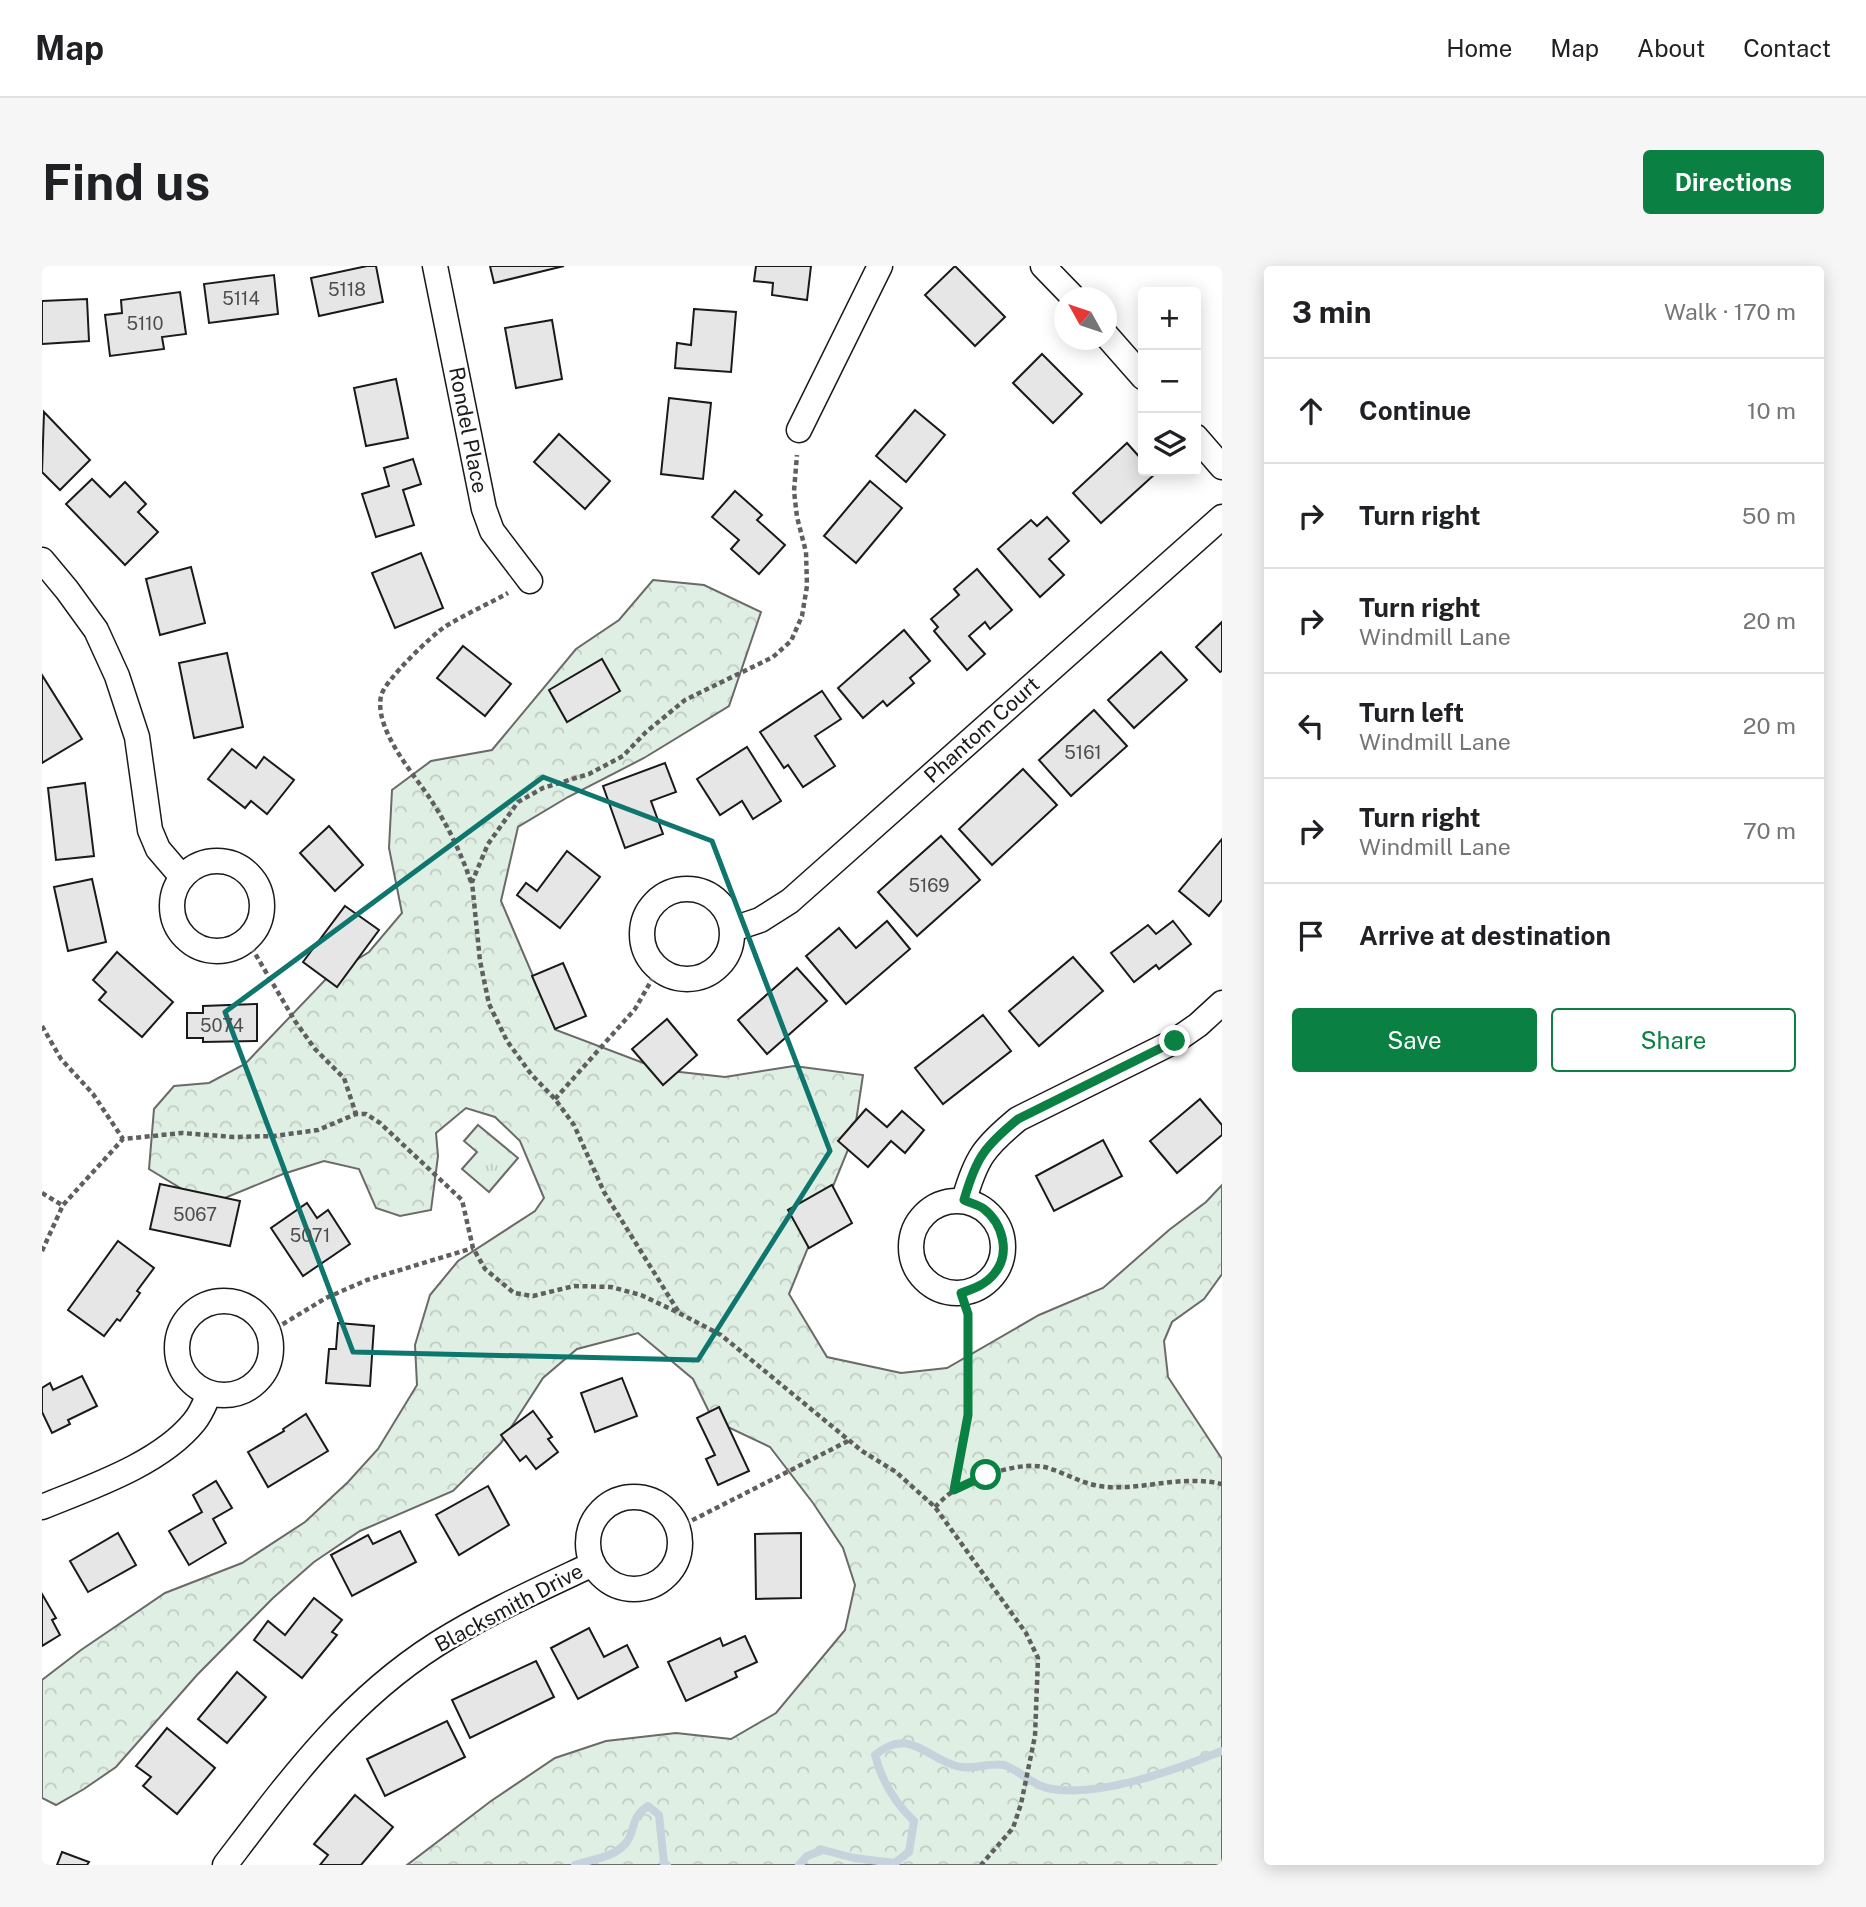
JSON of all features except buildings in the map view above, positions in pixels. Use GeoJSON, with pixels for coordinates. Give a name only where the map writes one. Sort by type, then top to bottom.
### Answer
{"type":"FeatureCollection","features":[{"type":"Feature","properties":{"kind":"street","name":"Rondel Place"},"geometry":{"type":"LineString","coordinates":[[435,266],[484,509],[492,531],[530,582]]}},
{"type":"Feature","properties":{"kind":"street"},"geometry":{"type":"LineString","coordinates":[[799,430],[880,266]]}},
{"type":"Feature","properties":{"kind":"street"},"geometry":{"type":"LineString","coordinates":[[1043,266],[1063,287]]}},
{"type":"Feature","properties":{"kind":"street"},"geometry":{"type":"LineString","coordinates":[[1117,347],[1138,371]]}},
{"type":"Feature","properties":{"kind":"street"},"geometry":{"type":"LineString","coordinates":[[1201,443],[1222,467]]}},
{"type":"Feature","properties":{"kind":"street","name":"Phantom Court"},"geometry":{"type":"LineString","coordinates":[[733,929],[760,920],[790,901],[1222,517]]}},
{"type":"Feature","properties":{"kind":"street"},"geometry":{"type":"LineString","coordinates":[[42,560],[96,630],[117,676],[137,737],[150,830],[158,849],[182,877]]}},
{"type":"Feature","properties":{"kind":"street"},"geometry":{"type":"LineString","coordinates":[[214,861],[228,862],[244,870],[258,886],[262,911],[257,928],[247,940],[233,949],[215,952],[196,947],[181,934],[173,918],[174,892],[182,877],[194,867],[214,861]]}},
{"type":"Feature","properties":{"kind":"street"},"geometry":{"type":"LineString","coordinates":[[681,888],[695,888],[716,898],[727,910],[733,929],[730,949],[722,964],[694,979],[675,977],[659,969],[647,956],[642,936],[644,920],[651,906],[664,894],[681,888]]}},
{"type":"Feature","properties":{"kind":"street"},"geometry":{"type":"LineString","coordinates":[[964,1200],[973,1169],[984,1152],[1018,1119],[1175,1041],[1222,1003]]}},
{"type":"Feature","properties":{"kind":"street"},"geometry":{"type":"LineString","coordinates":[[964,1200],[982,1208],[997,1223],[1003,1236],[1003,1254],[995,1273],[979,1287],[961,1293],[942,1290],[929,1283],[916,1268],[911,1253],[917,1224],[928,1212],[941,1203],[964,1200]]}},
{"type":"Feature","properties":{"kind":"street"},"geometry":{"type":"LineString","coordinates":[[227,1301],[240,1304],[262,1321],[268,1333],[270,1359],[257,1381],[235,1394],[209,1394],[197,1388],[180,1367],[177,1340],[190,1316],[201,1307],[227,1301]]}},
{"type":"Feature","properties":{"kind":"street"},"geometry":{"type":"LineString","coordinates":[[42,1507],[138,1464],[171,1444],[195,1422],[209,1394]]}},
{"type":"Feature","properties":{"kind":"street","name":"Blacksmith Drive"},"geometry":{"type":"LineString","coordinates":[[640,1498],[658,1504],[671,1516],[677,1528],[680,1548],[674,1566],[660,1582],[640,1589],[620,1587],[604,1579],[593,1563],[588,1546],[589,1532],[595,1518],[607,1506],[621,1499],[640,1498]]}},
{"type":"Feature","properties":{"kind":"street","name":"Blacksmith Drive"},"geometry":{"type":"LineString","coordinates":[[225,1865],[302,1764],[373,1692],[468,1625],[593,1563]]}},
{"type":"Feature","properties":{"kind":"path"},"geometry":{"type":"LineString","coordinates":[[471,882],[488,844],[518,802],[543,788],[589,774],[623,756],[646,732],[685,700],[773,657],[791,641],[802,616],[807,586],[806,552],[794,491],[799,430]]}},
{"type":"Feature","properties":{"kind":"path"},"geometry":{"type":"LineString","coordinates":[[530,582],[443,628],[391,677],[381,696],[382,715],[395,750],[432,801],[460,850],[471,882],[480,961],[489,1004],[507,1041],[574,1125],[604,1192],[679,1313]]}},
{"type":"Feature","properties":{"kind":"path"},"geometry":{"type":"LineString","coordinates":[[247,940],[295,1021],[316,1049],[344,1078],[356,1114]]}},
{"type":"Feature","properties":{"kind":"path"},"geometry":{"type":"LineString","coordinates":[[555,1099],[635,1009],[659,969]]}},
{"type":"Feature","properties":{"kind":"path"},"geometry":{"type":"LineString","coordinates":[[42,1026],[61,1059],[93,1094],[123,1139]]}},
{"type":"Feature","properties":{"kind":"path"},"geometry":{"type":"LineString","coordinates":[[42,1251],[63,1205],[123,1139],[182,1133],[234,1137],[274,1136],[318,1130],[356,1114],[366,1114],[380,1123],[462,1200],[473,1248],[485,1269],[514,1293],[533,1296],[574,1286],[611,1287],[641,1295],[721,1335],[850,1440],[896,1472],[935,1507],[1026,1633],[1038,1658],[1035,1736],[1021,1804],[1013,1828],[981,1865]]}},
{"type":"Feature","properties":{"kind":"path"},"geometry":{"type":"LineString","coordinates":[[42,1194],[63,1205]]}},
{"type":"Feature","properties":{"kind":"path"},"geometry":{"type":"LineString","coordinates":[[268,1333],[327,1298],[367,1280],[473,1248]]}},
{"type":"Feature","properties":{"kind":"path"},"geometry":{"type":"LineString","coordinates":[[954,1490],[968,1415],[968,1314],[961,1293]]}},
{"type":"Feature","properties":{"kind":"path"},"geometry":{"type":"LineString","coordinates":[[677,1528],[850,1440]]}},
{"type":"Feature","properties":{"kind":"path"},"geometry":{"type":"LineString","coordinates":[[935,1507],[954,1490],[986,1475],[1014,1468],[1046,1467],[1099,1486],[1177,1480],[1208,1480],[1222,1484]]}},
{"type":"Feature","properties":{"kind":"highlighted area"},"geometry":{"type":"Polygon","coordinates":[[[543,777],[712,841],[830,1151],[698,1360],[353,1352],[225,1012],[543,777]]]}},
{"type":"Feature","properties":{"kind":"green space"},"geometry":{"type":"Polygon","coordinates":[[[653,580],[704,585],[761,612],[729,706],[644,758],[568,797],[518,827],[501,901],[556,1030],[662,1070],[725,1077],[794,1066],[863,1075],[854,1135],[789,1294],[827,1357],[901,1373],[947,1368],[1039,1315],[1103,1288],[1169,1230],[1206,1202],[1222,1185],[1222,1274],[1204,1299],[1172,1322],[1164,1341],[1168,1377],[1222,1459],[1222,1865],[407,1865],[491,1801],[555,1758],[606,1741],[676,1733],[731,1739],[776,1713],[845,1630],[855,1585],[843,1548],[813,1503],[770,1447],[713,1420],[693,1379],[638,1333],[577,1349],[543,1378],[501,1443],[453,1491],[360,1531],[314,1562],[273,1598],[197,1675],[116,1767],[56,1805],[42,1798],[42,1680],[165,1593],[242,1563],[305,1522],[348,1482],[378,1449],[417,1385],[415,1345],[430,1295],[458,1261],[535,1211],[544,1198],[520,1141],[495,1117],[466,1108],[436,1133],[438,1156],[431,1210],[400,1216],[376,1208],[359,1169],[324,1161],[283,1174],[220,1200],[187,1192],[149,1169],[154,1109],[174,1086],[209,1083],[245,1064],[326,979],[369,952],[402,913],[389,848],[392,790],[431,761],[492,750],[576,649],[619,620],[653,580]]]}},
{"type":"Feature","properties":{"kind":"green space"},"geometry":{"type":"Polygon","coordinates":[[[478,1125],[518,1158],[489,1192],[462,1169],[477,1152],[464,1141],[478,1125]]]}},
{"type":"Feature","properties":{"kind":"waterway"},"geometry":{"type":"LineString","coordinates":[[799,1865],[807,1856],[823,1850],[854,1858],[895,1863],[909,1852],[914,1821],[890,1791],[875,1755],[897,1744],[916,1746],[956,1766],[1004,1765],[1041,1786],[1067,1790],[1089,1790],[1136,1781],[1222,1751]]}},
{"type":"Feature","properties":{"kind":"waterway"},"geometry":{"type":"LineString","coordinates":[[575,1865],[621,1848],[629,1838],[635,1820],[648,1806],[659,1815],[664,1863],[667,1865]]}},
{"type":"Feature","properties":{"kind":"route"},"geometry":{"type":"LineString","coordinates":[[986,1475],[954,1490],[961,1464],[968,1415],[968,1314],[961,1293],[979,1287],[995,1273],[1003,1254],[1003,1236],[997,1223],[982,1208],[964,1200],[973,1169],[998,1136],[1018,1119],[1175,1041]]}}]}
